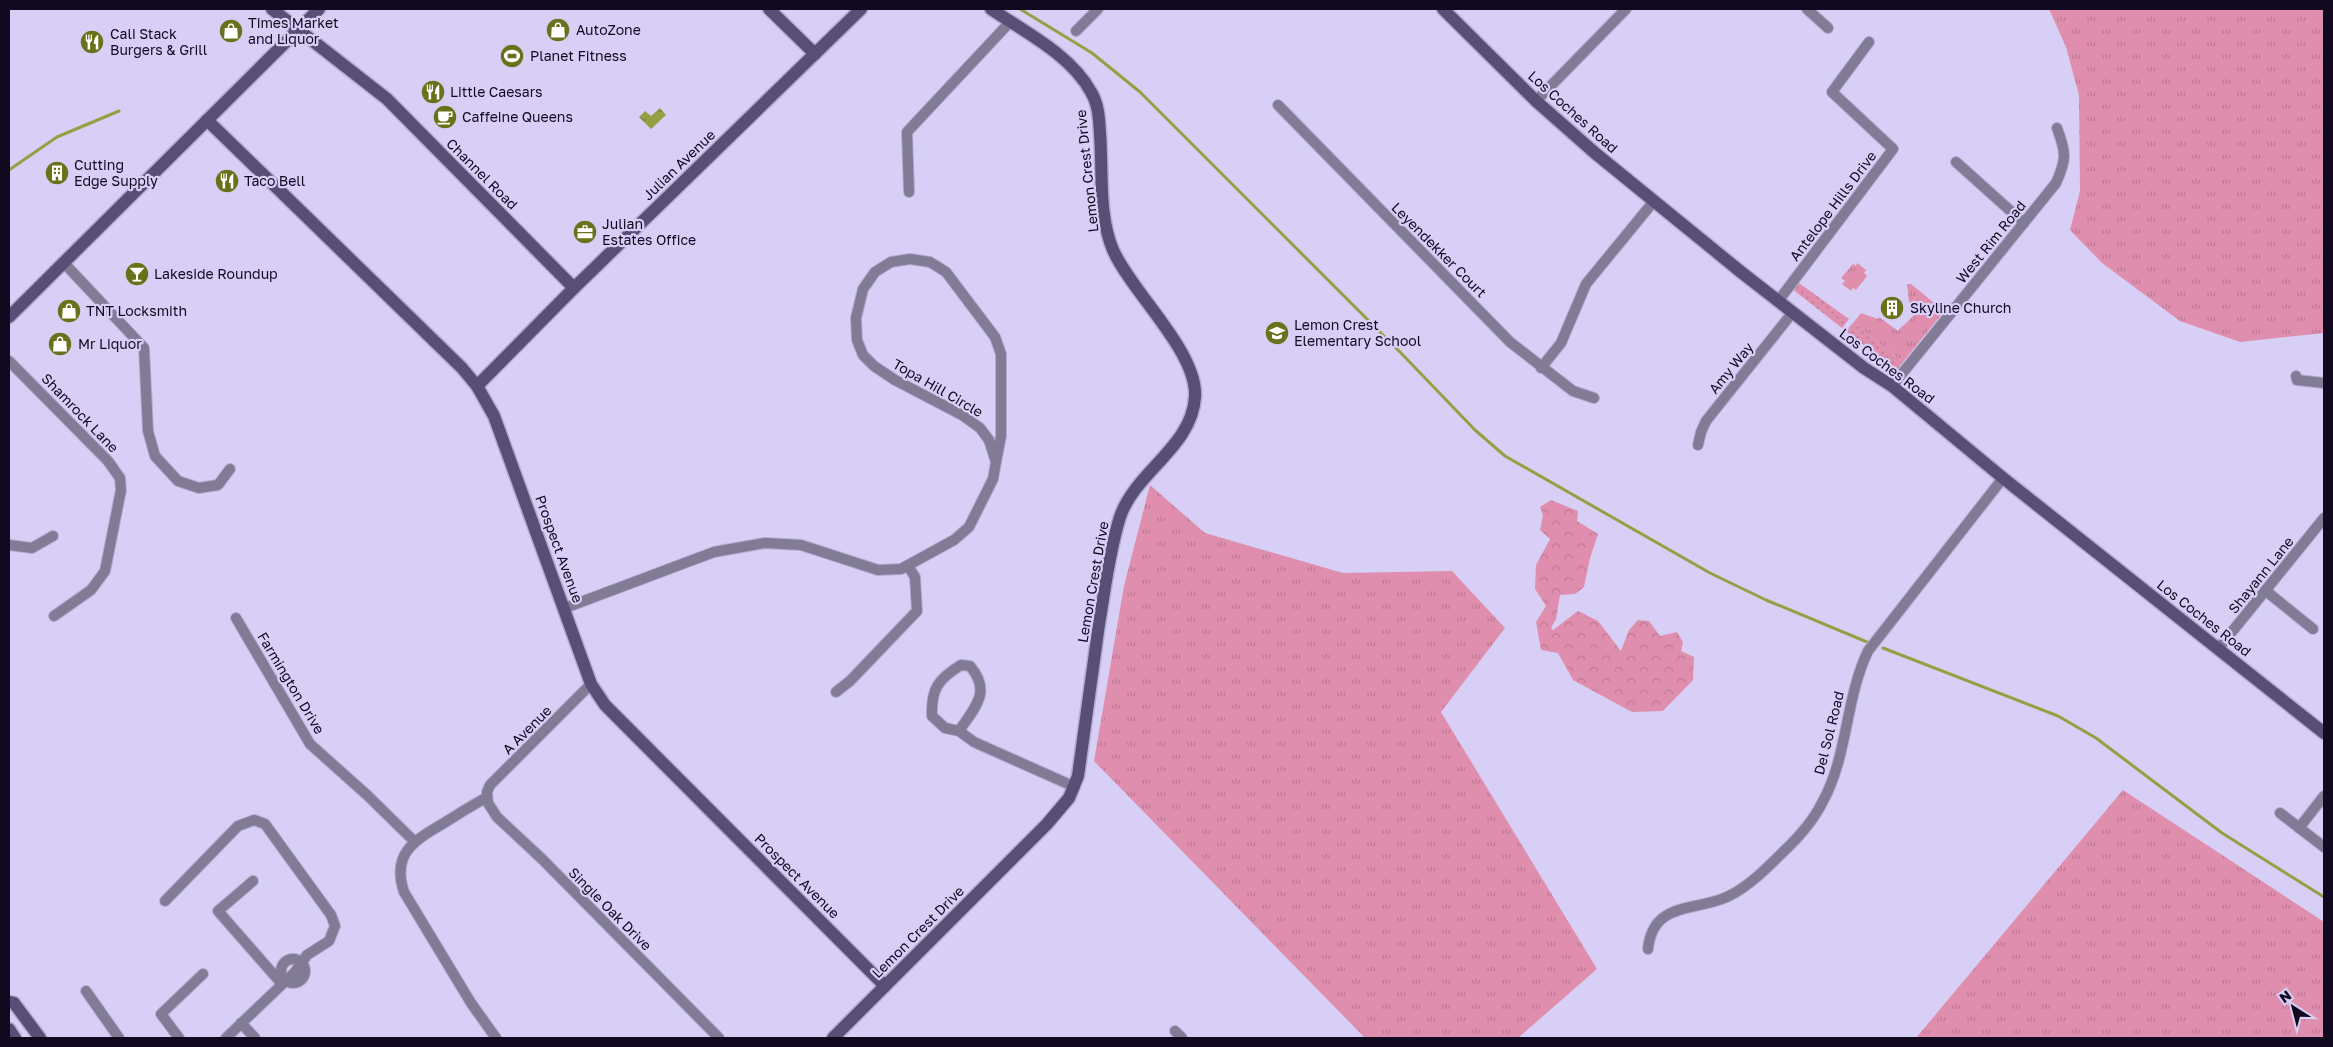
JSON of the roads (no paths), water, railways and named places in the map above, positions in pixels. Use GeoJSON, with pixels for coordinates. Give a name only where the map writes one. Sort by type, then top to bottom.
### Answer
{"type":"FeatureCollection","features":[{"type":"Feature","properties":{"kind":"street","name":"Channel Road"},"geometry":{"type":"LineString","coordinates":[[272,9],[346,65],[387,99],[574,288]]}},
{"type":"Feature","properties":{"kind":"street"},"geometry":{"type":"LineString","coordinates":[[9,317],[319,9]]}},
{"type":"Feature","properties":{"kind":"street"},"geometry":{"type":"LineString","coordinates":[[769,9],[815,54]]}},
{"type":"Feature","properties":{"kind":"street","name":"Julian Avenue"},"geometry":{"type":"LineString","coordinates":[[477,386],[574,288],[861,9]]}},
{"type":"Feature","properties":{"kind":"street","name":"Lemon Crest Drive"},"geometry":{"type":"LineString","coordinates":[[833,1038],[1058,812],[1075,787],[1107,571],[1120,515],[1138,485],[1184,430],[1194,406],[1195,388],[1186,362],[1123,269],[1112,248],[1104,220],[1099,123],[1096,101],[1078,74],[1064,60],[992,9]]}},
{"type":"Feature","properties":{"kind":"street"},"geometry":{"type":"LineString","coordinates":[[1076,31],[1098,9]]}},
{"type":"Feature","properties":{"kind":"street","name":"Los Coches Road"},"geometry":{"type":"LineString","coordinates":[[1444,9],[1536,101],[1654,201],[1864,368],[1892,386],[2003,478],[2324,733]]}},
{"type":"Feature","properties":{"kind":"street"},"geometry":{"type":"LineString","coordinates":[[1536,101],[1626,9]]}},
{"type":"Feature","properties":{"kind":"street"},"geometry":{"type":"LineString","coordinates":[[1807,9],[1828,28]]}},
{"type":"Feature","properties":{"kind":"street"},"geometry":{"type":"LineString","coordinates":[[909,192],[907,132],[1010,22]]}},
{"type":"Feature","properties":{"kind":"street","name":"Antelope Hills Drive"},"geometry":{"type":"LineString","coordinates":[[1779,300],[1893,149],[1832,92],[1869,42]]}},
{"type":"Feature","properties":{"kind":"street","name":"Leyendekker Court"},"geometry":{"type":"LineString","coordinates":[[1278,105],[1510,342],[1573,391],[1594,398]]}},
{"type":"Feature","properties":{"kind":"street","name":"Prospect Avenue"},"geometry":{"type":"LineString","coordinates":[[207,120],[462,368],[477,386],[494,416],[591,684],[604,705],[885,986]]}},
{"type":"Feature","properties":{"kind":"street","name":"West Rim Road"},"geometry":{"type":"LineString","coordinates":[[1892,386],[2056,183],[2064,167],[2066,152],[2057,128]]}},
{"type":"Feature","properties":{"kind":"street"},"geometry":{"type":"LineString","coordinates":[[1956,162],[2024,223]]}},
{"type":"Feature","properties":{"kind":"street"},"geometry":{"type":"LineString","coordinates":[[1541,368],[1561,343],[1586,284],[1654,201]]}},
{"type":"Feature","properties":{"kind":"street","name":"Topa Hill Circle"},"geometry":{"type":"LineString","coordinates":[[565,608],[714,552],[766,543],[800,545],[878,570],[901,569],[954,540],[969,528],[992,479],[996,462],[1001,436],[1001,354],[995,337],[946,272],[930,262],[910,259],[891,262],[875,272],[863,289],[856,318],[857,340],[864,355],[874,366],[895,380],[941,403],[980,428],[989,440],[996,462]]}},
{"type":"Feature","properties":{"kind":"street"},"geometry":{"type":"LineString","coordinates":[[64,263],[144,348],[148,432],[155,456],[178,481],[199,488],[218,485],[230,469]]}},
{"type":"Feature","properties":{"kind":"street","name":"Amy Way"},"geometry":{"type":"LineString","coordinates":[[1698,445],[1706,421],[1793,312]]}},
{"type":"Feature","properties":{"kind":"street","name":"Shamrock Lane"},"geometry":{"type":"LineString","coordinates":[[9,360],[108,461],[120,478],[121,490],[105,571],[91,590],[54,616]]}},
{"type":"Feature","properties":{"kind":"street"},"geometry":{"type":"LineString","coordinates":[[2296,376],[2296,380],[2324,383]]}},
{"type":"Feature","properties":{"kind":"street","name":"Del Sol Road"},"geometry":{"type":"LineString","coordinates":[[1648,949],[1651,934],[1668,914],[1679,908],[1715,902],[1740,889],[1782,854],[1816,814],[1832,778],[1855,682],[1868,651],[2003,478]]}},
{"type":"Feature","properties":{"kind":"street","name":"Shayann Lane"},"geometry":{"type":"LineString","coordinates":[[2218,649],[2324,518]]}},
{"type":"Feature","properties":{"kind":"street"},"geometry":{"type":"LineString","coordinates":[[9,545],[32,548],[53,536]]}},
{"type":"Feature","properties":{"kind":"street"},"geometry":{"type":"LineString","coordinates":[[836,692],[850,681],[917,611],[915,577],[908,566]]}},
{"type":"Feature","properties":{"kind":"street"},"geometry":{"type":"LineString","coordinates":[[2266,591],[2313,628]]}},
{"type":"Feature","properties":{"kind":"street","name":"Farmington Drive"},"geometry":{"type":"LineString","coordinates":[[236,618],[310,744],[367,795],[414,841]]}},
{"type":"Feature","properties":{"kind":"street"},"geometry":{"type":"LineString","coordinates":[[959,731],[980,701],[981,689],[978,676],[970,666],[961,665],[938,683],[931,697],[932,716],[945,728],[959,731],[974,742],[1075,787]]}},
{"type":"Feature","properties":{"kind":"street","name":"A Avenue"},"geometry":{"type":"LineString","coordinates":[[487,797],[490,785],[591,684]]}},
{"type":"Feature","properties":{"kind":"street"},"geometry":{"type":"LineString","coordinates":[[2299,828],[2324,796]]}},
{"type":"Feature","properties":{"kind":"street"},"geometry":{"type":"LineString","coordinates":[[487,797],[414,841],[406,852],[401,864],[400,878],[404,892],[471,1003],[496,1038]]}},
{"type":"Feature","properties":{"kind":"street","name":"Single Oak Drive"},"geometry":{"type":"LineString","coordinates":[[487,797],[497,817],[542,859],[719,1038]]}},
{"type":"Feature","properties":{"kind":"street"},"geometry":{"type":"LineString","coordinates":[[2280,813],[2324,847]]}},
{"type":"Feature","properties":{"kind":"street"},"geometry":{"type":"LineString","coordinates":[[165,900],[238,826],[254,820],[265,824],[334,921],[333,934],[329,941],[307,955],[284,983],[226,1038]]}},
{"type":"Feature","properties":{"kind":"street"},"geometry":{"type":"LineString","coordinates":[[253,881],[218,911],[284,983],[291,983],[302,977],[305,973],[303,962]]}},
{"type":"Feature","properties":{"kind":"street"},"geometry":{"type":"LineString","coordinates":[[284,983],[281,976],[284,966],[289,960],[303,962]]}},
{"type":"Feature","properties":{"kind":"street"},"geometry":{"type":"LineString","coordinates":[[179,1038],[161,1014],[203,974]]}},
{"type":"Feature","properties":{"kind":"street"},"geometry":{"type":"LineString","coordinates":[[86,991],[119,1038]]}},
{"type":"Feature","properties":{"kind":"street"},"geometry":{"type":"LineString","coordinates":[[9,1002],[14,1003],[40,1038]]}},
{"type":"Feature","properties":{"kind":"street"},"geometry":{"type":"LineString","coordinates":[[241,1023],[255,1038]]}},
{"type":"Feature","properties":{"kind":"street"},"geometry":{"type":"LineString","coordinates":[[9,1029],[15,1038]]}},
{"type":"Feature","properties":{"kind":"water"},"geometry":{"type":"Polygon","coordinates":[[[660,108],[666,115],[651,129],[639,117],[645,111],[651,116],[660,108]]]}},
{"type":"Feature","properties":{"kind":"waterway"},"geometry":{"type":"LineString","coordinates":[[1020,9],[1092,53],[1140,92],[1400,352],[1475,430],[1505,456],[1710,573],[1766,600],[1867,642]]}},
{"type":"Feature","properties":{"kind":"waterway"},"geometry":{"type":"LineString","coordinates":[[9,170],[57,137],[119,111]]}},
{"type":"Feature","properties":{"kind":"waterway"},"geometry":{"type":"LineString","coordinates":[[1883,648],[2058,716],[2096,738],[2222,833],[2324,897]]}},
{"type":"Feature","properties":{"kind":"place","name":"AutoZone"},"geometry":{"type":"Point","coordinates":[558,30]}},
{"type":"Feature","properties":{"kind":"place","name":"Times Market and Liquor"},"geometry":{"type":"Point","coordinates":[231,31]}},
{"type":"Feature","properties":{"kind":"place","name":"Cali Stack Burgers & Grill"},"geometry":{"type":"Point","coordinates":[92,42]}},
{"type":"Feature","properties":{"kind":"place","name":"Planet Fitness"},"geometry":{"type":"Point","coordinates":[512,56]}},
{"type":"Feature","properties":{"kind":"place","name":"Little Caesars"},"geometry":{"type":"Point","coordinates":[433,92]}},
{"type":"Feature","properties":{"kind":"place","name":"Caffeine Queens"},"geometry":{"type":"Point","coordinates":[445,117]}},
{"type":"Feature","properties":{"kind":"place","name":"Cutting Edge Supply"},"geometry":{"type":"Point","coordinates":[57,173]}},
{"type":"Feature","properties":{"kind":"place","name":"Taco Bell"},"geometry":{"type":"Point","coordinates":[227,181]}},
{"type":"Feature","properties":{"kind":"place","name":"Julian Estates Office"},"geometry":{"type":"Point","coordinates":[585,232]}},
{"type":"Feature","properties":{"kind":"place","name":"Lakeside Roundup"},"geometry":{"type":"Point","coordinates":[137,274]}},
{"type":"Feature","properties":{"kind":"place","name":"Skyline Church"},"geometry":{"type":"Point","coordinates":[1892,308]}},
{"type":"Feature","properties":{"kind":"place","name":"TNT Locksmith"},"geometry":{"type":"Point","coordinates":[69,311]}},
{"type":"Feature","properties":{"kind":"place","name":"Lemon Crest Elementary School"},"geometry":{"type":"Point","coordinates":[1277,333]}},
{"type":"Feature","properties":{"kind":"place","name":"Mr Liquor"},"geometry":{"type":"Point","coordinates":[60,344]}}]}
